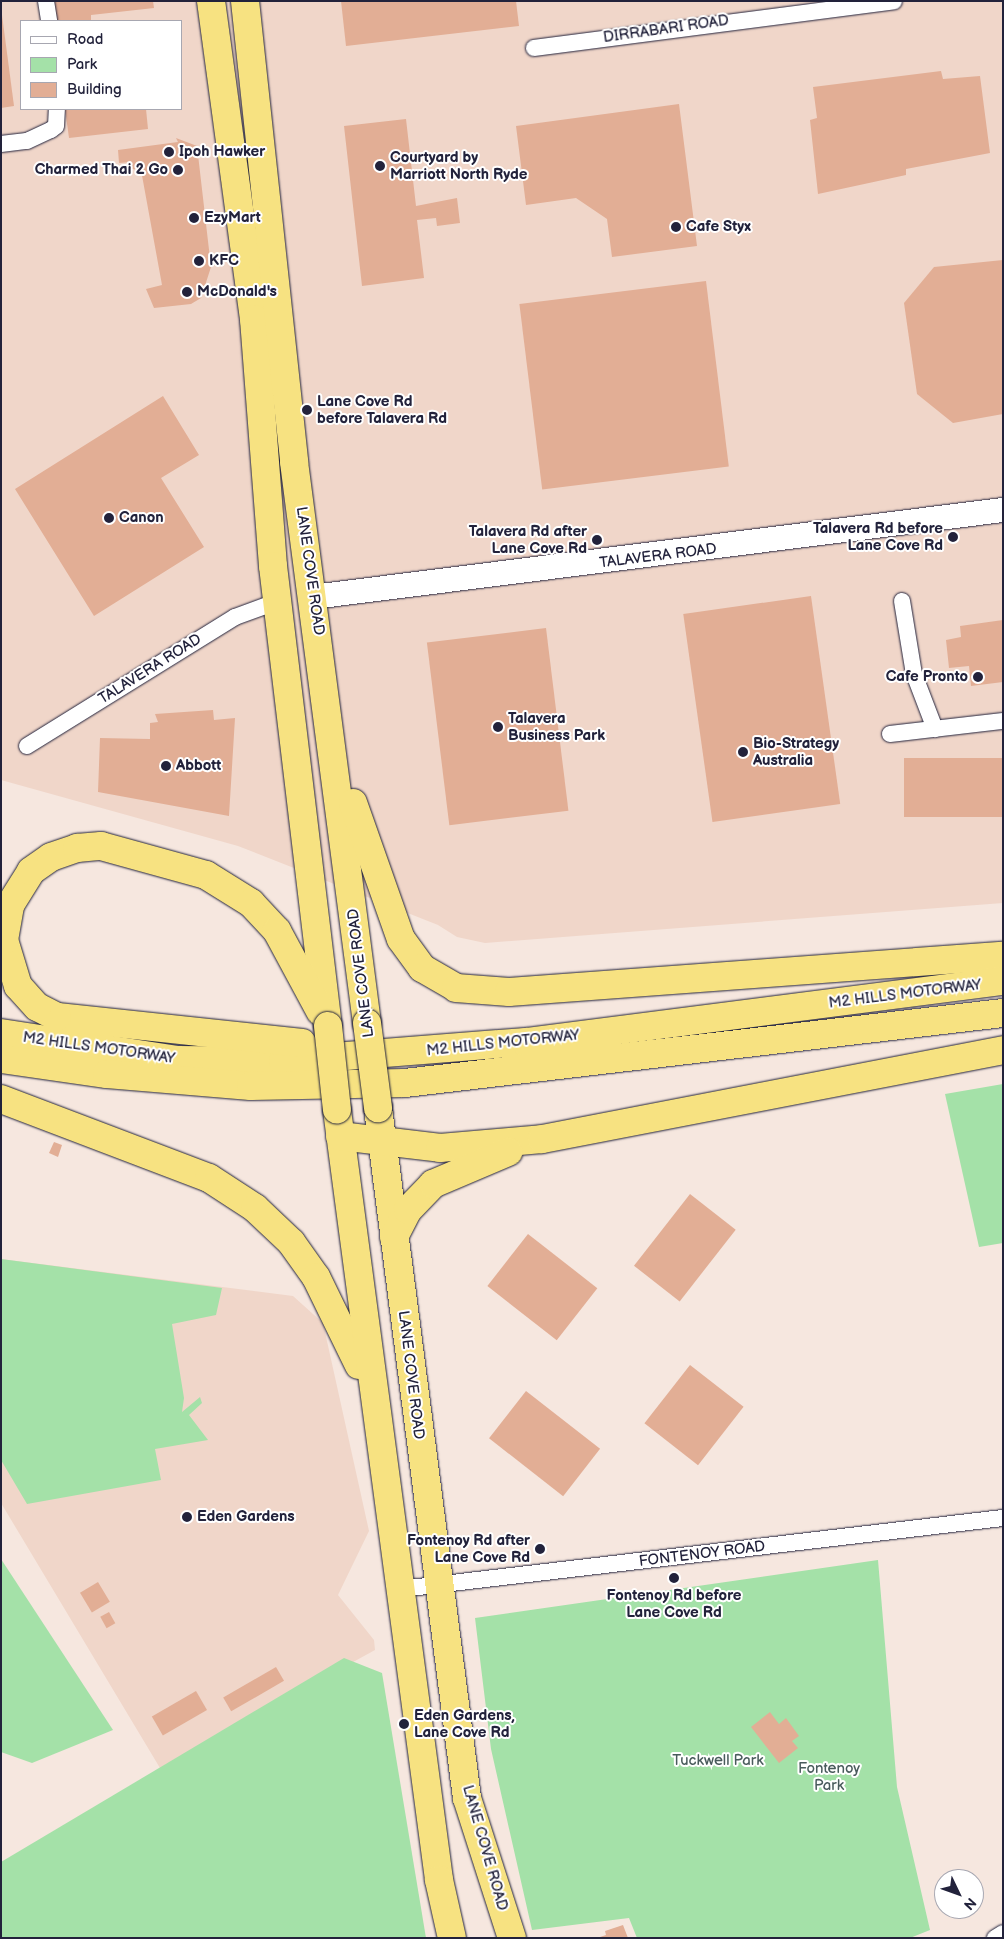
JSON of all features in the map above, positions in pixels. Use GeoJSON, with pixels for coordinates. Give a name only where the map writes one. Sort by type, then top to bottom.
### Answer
{"type":"FeatureCollection","features":[{"type":"Feature","properties":{"kind":"highway"},"geometry":{"type":"LineString","coordinates":[[211,1],[254,320],[276,602],[339,1123],[439,1880],[452,1938]]}},
{"type":"Feature","properties":{"kind":"highway","name":"LANE COVE ROAD"},"geometry":{"type":"LineString","coordinates":[[245,1],[294,462],[332,730],[394,1237],[467,1798],[512,1938]]}},
{"type":"Feature","properties":{"kind":"highway"},"geometry":{"type":"LineString","coordinates":[[276,602],[314,597]]}},
{"type":"Feature","properties":{"kind":"highway"},"geometry":{"type":"LineString","coordinates":[[332,730],[361,829],[401,939],[422,968],[456,988],[509,992],[1003,956]]}},
{"type":"Feature","properties":{"kind":"highway"},"geometry":{"type":"LineString","coordinates":[[328,1026],[276,931],[251,903],[206,875],[101,846],[77,848],[50,857],[31,871],[10,905],[4,940],[18,986],[37,1007],[57,1017],[241,1040],[339,1045],[374,1055]]}},
{"type":"Feature","properties":{"kind":"highway","name":"M2 HILLS MOTORWAY"},"geometry":{"type":"LineString","coordinates":[[1,1034],[178,1060],[283,1061],[526,1042],[1003,981]]}},
{"type":"Feature","properties":{"kind":"highway","name":"M2 HILLS MOTORWAY"},"geometry":{"type":"LineString","coordinates":[[1,1059],[199,1083],[289,1086],[405,1082],[1003,1013]]}},
{"type":"Feature","properties":{"kind":"highway"},"geometry":{"type":"LineString","coordinates":[[339,1123],[383,1140],[440,1148],[542,1139],[1003,1050]]}},
{"type":"Feature","properties":{"kind":"highway"},"geometry":{"type":"LineString","coordinates":[[1,1098],[209,1178],[255,1208],[291,1242],[316,1277],[374,1398]]}},
{"type":"Feature","properties":{"kind":"highway"},"geometry":{"type":"LineString","coordinates":[[394,1237],[408,1210],[433,1184],[542,1139]]}},
{"type":"Feature","properties":{"kind":"main road","name":"TALAVERA ROAD"},"geometry":{"type":"LineString","coordinates":[[314,597],[1003,510]]}},
{"type":"Feature","properties":{"kind":"street"},"geometry":{"type":"LineString","coordinates":[[46,1],[49,20]]}},
{"type":"Feature","properties":{"kind":"street","name":"DIRRABARI ROAD"},"geometry":{"type":"LineString","coordinates":[[534,48],[778,7],[797,13],[894,1]]}},
{"type":"Feature","properties":{"kind":"street"},"geometry":{"type":"LineString","coordinates":[[1,144],[27,141],[50,130],[56,126],[57,110]]}},
{"type":"Feature","properties":{"kind":"street"},"geometry":{"type":"LineString","coordinates":[[902,601],[914,674],[935,729]]}},
{"type":"Feature","properties":{"kind":"street","name":"TALAVERA ROAD"},"geometry":{"type":"LineString","coordinates":[[27,746],[235,617],[276,602]]}},
{"type":"Feature","properties":{"kind":"street"},"geometry":{"type":"LineString","coordinates":[[890,734],[1003,721]]}},
{"type":"Feature","properties":{"kind":"street","name":"FONTENOY ROAD"},"geometry":{"type":"LineString","coordinates":[[401,1589],[1003,1518]]}},
{"type":"Feature","properties":{"kind":"street"},"geometry":{"type":"LineString","coordinates":[[994,1938],[1003,1933]]}},
{"type":"Feature","properties":{"kind":"shaded area"},"geometry":{"type":"Polygon","coordinates":[[[1,1],[1003,1],[1003,903],[485,943],[457,937],[438,925],[238,846],[1,780],[1,1]]]}},
{"type":"Feature","properties":{"kind":"shaded area","name":"Eden Gardens"},"geometry":{"type":"Polygon","coordinates":[[[1,1259],[293,1296],[323,1323],[369,1531],[338,1595],[374,1640],[375,1650],[160,1768],[1,1503],[1,1259]]]}},
{"type":"Feature","properties":{"kind":"green space"},"geometry":{"type":"Polygon","coordinates":[[[1003,1084],[1003,1243],[979,1247],[945,1094],[1003,1084]]]}},
{"type":"Feature","properties":{"kind":"green space"},"geometry":{"type":"Polygon","coordinates":[[[1,1259],[222,1288],[216,1315],[172,1324],[184,1398],[182,1412],[200,1397],[202,1403],[189,1415],[208,1440],[155,1449],[161,1480],[27,1504],[1,1460],[1,1259]]]}},
{"type":"Feature","properties":{"kind":"green space"},"geometry":{"type":"Polygon","coordinates":[[[1,1559],[113,1730],[32,1763],[1,1752],[1,1559]]]}},
{"type":"Feature","properties":{"kind":"green space","name":"Tuckwell Park"},"geometry":{"type":"Polygon","coordinates":[[[878,1560],[897,1787],[930,1930],[910,1938],[637,1938],[629,1918],[532,1930],[491,1749],[475,1618],[878,1560]]]}},
{"type":"Feature","properties":{"kind":"green space"},"geometry":{"type":"Polygon","coordinates":[[[344,1658],[382,1673],[426,1938],[1,1938],[1,1862],[344,1658]]]}},
{"type":"Feature","properties":{"kind":"building"},"geometry":{"type":"Polygon","coordinates":[[[53,1],[153,1],[154,8],[91,15],[91,20],[56,20],[53,1]]]}},
{"type":"Feature","properties":{"kind":"building"},"geometry":{"type":"Polygon","coordinates":[[[341,1],[516,1],[519,26],[346,46],[341,1]]]}},
{"type":"Feature","properties":{"kind":"building"},"geometry":{"type":"Polygon","coordinates":[[[1,16],[14,106],[1,108],[1,16]]]}},
{"type":"Feature","properties":{"kind":"building"},"geometry":{"type":"Polygon","coordinates":[[[941,71],[943,79],[980,76],[990,153],[906,169],[906,175],[818,194],[810,120],[817,118],[813,87],[941,71]]]}},
{"type":"Feature","properties":{"kind":"building"},"geometry":{"type":"Polygon","coordinates":[[[679,104],[697,246],[612,257],[607,219],[576,198],[526,205],[516,126],[679,104]]]}},
{"type":"Feature","properties":{"kind":"building"},"geometry":{"type":"Polygon","coordinates":[[[65,110],[146,110],[148,129],[69,138],[65,110]]]}},
{"type":"Feature","properties":{"kind":"building","name":"Courtyard by Marriott North Ryde"},"geometry":{"type":"Polygon","coordinates":[[[406,119],[416,206],[457,198],[460,223],[437,226],[436,218],[417,220],[424,278],[362,286],[344,126],[406,119]]]}},
{"type":"Feature","properties":{"kind":"building"},"geometry":{"type":"Polygon","coordinates":[[[176,138],[197,146],[211,267],[201,298],[191,304],[154,308],[146,289],[162,285],[141,170],[132,169],[131,162],[119,163],[118,150],[178,142],[176,138]]]}},
{"type":"Feature","properties":{"kind":"building"},"geometry":{"type":"Polygon","coordinates":[[[1003,260],[1003,414],[953,423],[917,394],[904,303],[934,267],[1003,260]]]}},
{"type":"Feature","properties":{"kind":"building"},"geometry":{"type":"Polygon","coordinates":[[[706,281],[729,467],[542,490],[519,304],[706,281]]]}},
{"type":"Feature","properties":{"kind":"building","name":"Canon"},"geometry":{"type":"Polygon","coordinates":[[[163,396],[199,455],[161,478],[204,547],[94,616],[15,489],[163,396]]]}},
{"type":"Feature","properties":{"kind":"building"},"geometry":{"type":"Polygon","coordinates":[[[811,596],[840,804],[712,822],[683,614],[811,596]]]}},
{"type":"Feature","properties":{"kind":"building"},"geometry":{"type":"Polygon","coordinates":[[[1003,620],[1003,682],[971,686],[969,666],[949,668],[946,640],[961,637],[960,626],[1003,620]]]}},
{"type":"Feature","properties":{"kind":"building","name":"Talavera Business Park"},"geometry":{"type":"Polygon","coordinates":[[[546,628],[568,811],[449,825],[427,643],[546,628]]]}},
{"type":"Feature","properties":{"kind":"building","name":"Abbott"},"geometry":{"type":"Polygon","coordinates":[[[213,710],[214,720],[235,718],[229,816],[98,792],[100,738],[150,739],[150,723],[158,722],[155,714],[213,710]]]}},
{"type":"Feature","properties":{"kind":"building"},"geometry":{"type":"Polygon","coordinates":[[[904,758],[1003,758],[1003,817],[904,817],[904,758]]]}},
{"type":"Feature","properties":{"kind":"building"},"geometry":{"type":"Polygon","coordinates":[[[54,1142],[62,1145],[58,1157],[49,1153],[54,1142]]]}},
{"type":"Feature","properties":{"kind":"building"},"geometry":{"type":"Polygon","coordinates":[[[690,1194],[736,1230],[680,1301],[634,1266],[690,1194]]]}},
{"type":"Feature","properties":{"kind":"building"},"geometry":{"type":"Polygon","coordinates":[[[528,1234],[597,1288],[557,1340],[487,1286],[528,1234]]]}},
{"type":"Feature","properties":{"kind":"building"},"geometry":{"type":"Polygon","coordinates":[[[690,1365],[744,1407],[698,1465],[644,1423],[690,1365]]]}},
{"type":"Feature","properties":{"kind":"building"},"geometry":{"type":"Polygon","coordinates":[[[526,1391],[600,1449],[563,1496],[489,1438],[526,1391]]]}},
{"type":"Feature","properties":{"kind":"building"},"geometry":{"type":"Polygon","coordinates":[[[98,1582],[110,1602],[92,1613],[80,1593],[98,1582]]]}},
{"type":"Feature","properties":{"kind":"building"},"geometry":{"type":"Polygon","coordinates":[[[109,1612],[115,1623],[107,1628],[100,1617],[109,1612]]]}},
{"type":"Feature","properties":{"kind":"building"},"geometry":{"type":"Polygon","coordinates":[[[276,1667],[284,1681],[231,1711],[223,1698],[276,1667]]]}},
{"type":"Feature","properties":{"kind":"building"},"geometry":{"type":"Polygon","coordinates":[[[196,1691],[207,1710],[163,1736],[152,1716],[196,1691]]]}},
{"type":"Feature","properties":{"kind":"building"},"geometry":{"type":"Polygon","coordinates":[[[770,1712],[779,1724],[786,1718],[799,1736],[792,1741],[798,1748],[779,1763],[751,1727],[770,1712]]]}},
{"type":"Feature","properties":{"kind":"building"},"geometry":{"type":"Polygon","coordinates":[[[623,1925],[628,1938],[597,1938],[606,1935],[605,1931],[623,1925]]]}},
{"type":"Feature","properties":{"kind":"place","name":"Ipoh Hawker"},"geometry":{"type":"Point","coordinates":[169,152]}},
{"type":"Feature","properties":{"kind":"place","name":"Courtyard by Marriott North Ryde"},"geometry":{"type":"Point","coordinates":[380,166]}},
{"type":"Feature","properties":{"kind":"place","name":"Charmed Thai 2 Go"},"geometry":{"type":"Point","coordinates":[178,170]}},
{"type":"Feature","properties":{"kind":"place","name":"EzyMart"},"geometry":{"type":"Point","coordinates":[194,218]}},
{"type":"Feature","properties":{"kind":"place","name":"Cafe Styx"},"geometry":{"type":"Point","coordinates":[676,227]}},
{"type":"Feature","properties":{"kind":"place","name":"KFC"},"geometry":{"type":"Point","coordinates":[199,261]}},
{"type":"Feature","properties":{"kind":"place","name":"McDonald's"},"geometry":{"type":"Point","coordinates":[187,292]}},
{"type":"Feature","properties":{"kind":"place","name":"Lane Cove Rd before Talavera Rd"},"geometry":{"type":"Point","coordinates":[307,410]}},
{"type":"Feature","properties":{"kind":"place","name":"Canon"},"geometry":{"type":"Point","coordinates":[109,518]}},
{"type":"Feature","properties":{"kind":"place","name":"Talavera Rd before Lane Cove Rd"},"geometry":{"type":"Point","coordinates":[953,537]}},
{"type":"Feature","properties":{"kind":"place","name":"Talavera Rd after Lane Cove Rd"},"geometry":{"type":"Point","coordinates":[597,540]}},
{"type":"Feature","properties":{"kind":"place","name":"Cafe Pronto"},"geometry":{"type":"Point","coordinates":[978,677]}},
{"type":"Feature","properties":{"kind":"place","name":"Talavera Business Park"},"geometry":{"type":"Point","coordinates":[498,727]}},
{"type":"Feature","properties":{"kind":"place","name":"Bio-Strategy Australia"},"geometry":{"type":"Point","coordinates":[743,752]}},
{"type":"Feature","properties":{"kind":"place","name":"Abbott"},"geometry":{"type":"Point","coordinates":[166,766]}},
{"type":"Feature","properties":{"kind":"place","name":"Eden Gardens"},"geometry":{"type":"Point","coordinates":[187,1517]}},
{"type":"Feature","properties":{"kind":"place","name":"Fontenoy Rd after Lane Cove Rd"},"geometry":{"type":"Point","coordinates":[540,1549]}},
{"type":"Feature","properties":{"kind":"place","name":"Fontenoy Rd before Lane Cove Rd"},"geometry":{"type":"Point","coordinates":[674,1578]}},
{"type":"Feature","properties":{"kind":"place","name":"Eden Gardens, Lane Cove Rd"},"geometry":{"type":"Point","coordinates":[404,1724]}},
{"type":"Feature","properties":{"kind":"park label","name":"Fontenoy Park"},"geometry":{"type":"Point","coordinates":[829,1776]}}]}
